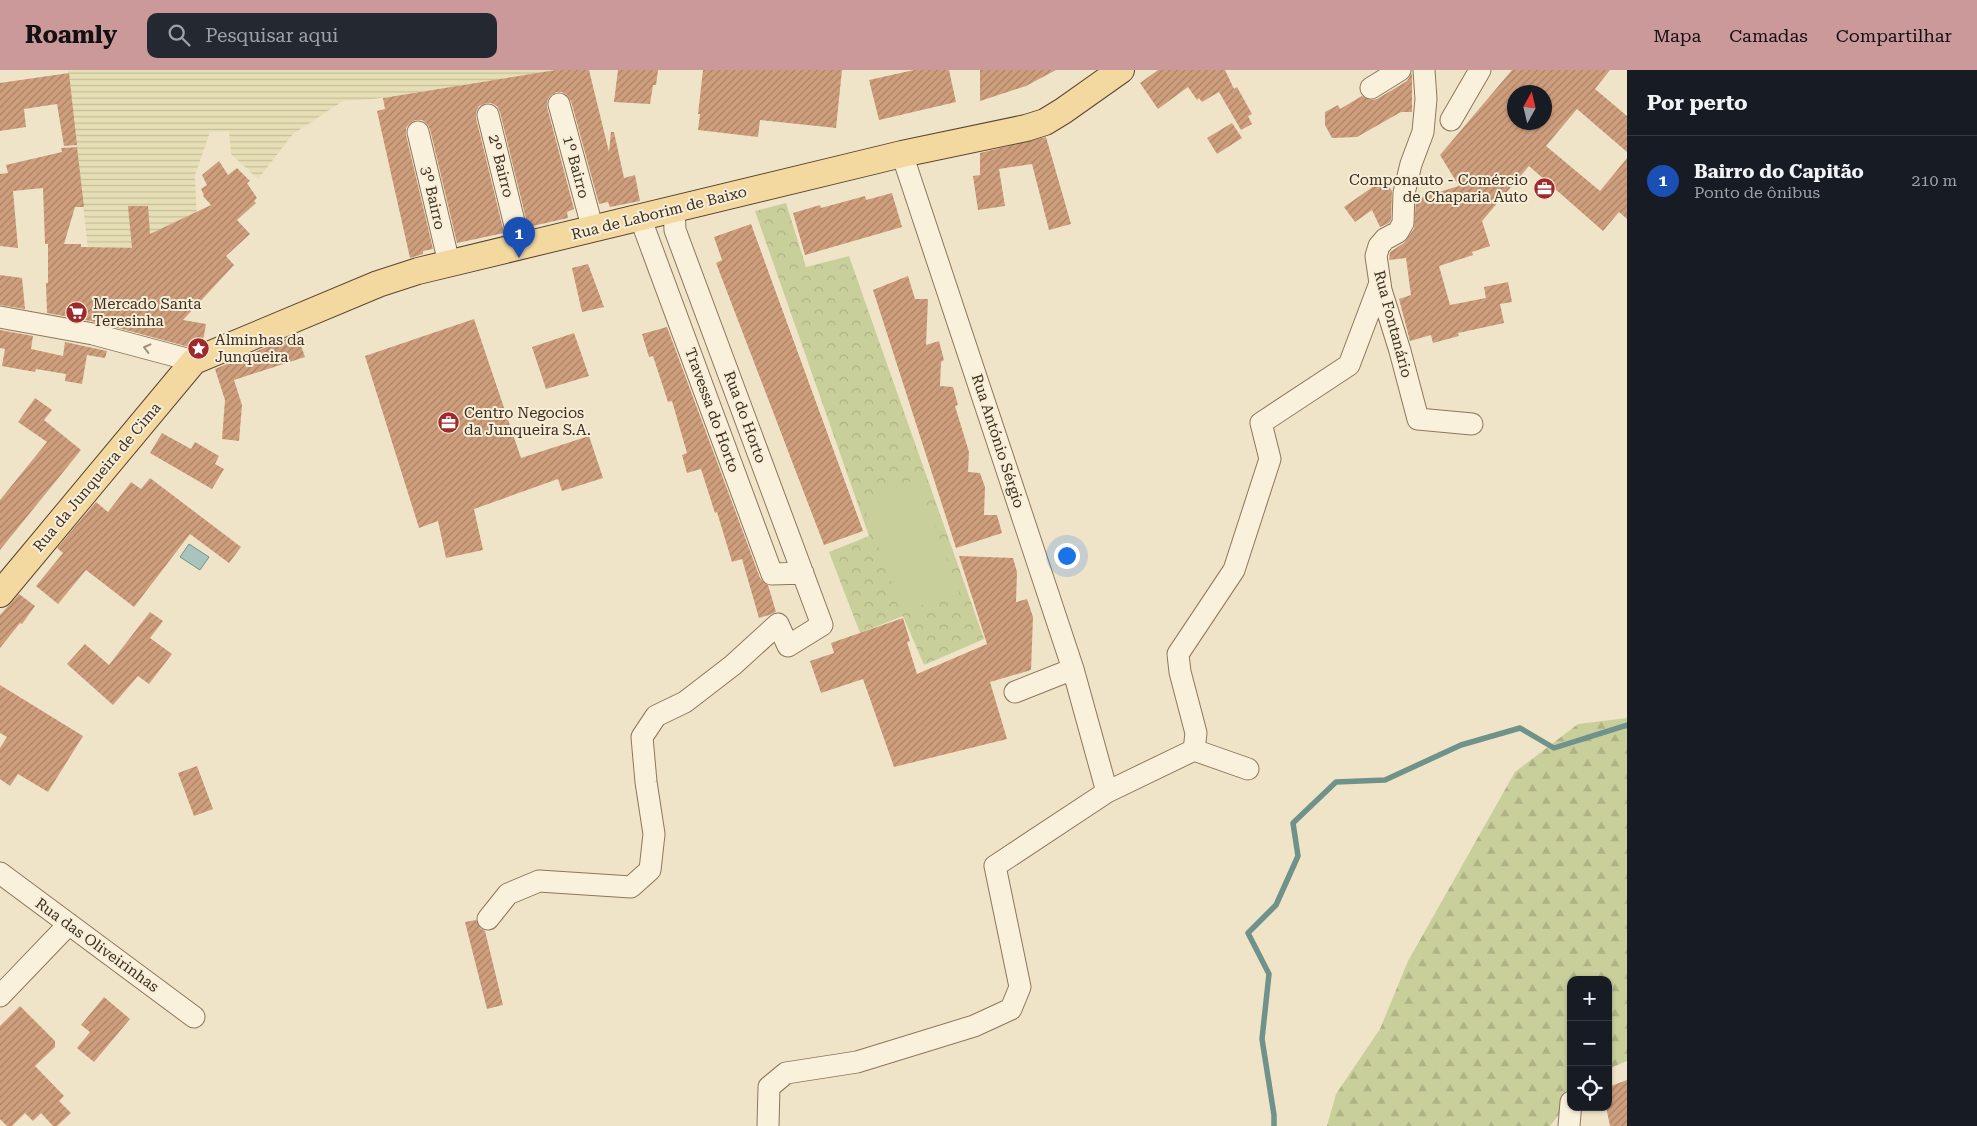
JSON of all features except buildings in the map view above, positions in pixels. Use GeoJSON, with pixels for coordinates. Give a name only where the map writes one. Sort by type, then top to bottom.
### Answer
{"type":"FeatureCollection","features":[{"type":"Feature","properties":{"kind":"main road","name":"Rua de Laborim de Baixo"},"geometry":{"type":"LineString","coordinates":[[194,361],[378,284],[418,270],[593,230],[674,208],[902,154],[1026,128],[1046,122],[1122,70]]}},
{"type":"Feature","properties":{"kind":"main road","name":"Rua da Junqueira de Cima"},"geometry":{"type":"LineString","coordinates":[[0,594],[194,361]]}},
{"type":"Feature","properties":{"kind":"street"},"geometry":{"type":"LineString","coordinates":[[1371,88],[1400,70]]}},
{"type":"Feature","properties":{"kind":"street","name":"Rua Fontanário"},"geometry":{"type":"LineString","coordinates":[[1424,70],[1426,99],[1423,132],[1411,164],[1404,193],[1402,223],[1398,232],[1385,239],[1379,246],[1376,256],[1380,283],[1418,418],[1472,424]]}},
{"type":"Feature","properties":{"kind":"street"},"geometry":{"type":"LineString","coordinates":[[1451,120],[1480,70]]}},
{"type":"Feature","properties":{"kind":"street","name":"1º Bairro"},"geometry":{"type":"LineString","coordinates":[[559,104],[593,230]]}},
{"type":"Feature","properties":{"kind":"street","name":"2º Bairro"},"geometry":{"type":"LineString","coordinates":[[488,115],[520,246]]}},
{"type":"Feature","properties":{"kind":"street","name":"3º Bairro"},"geometry":{"type":"LineString","coordinates":[[418,132],[448,263]]}},
{"type":"Feature","properties":{"kind":"street","name":"Rua António Sérgio"},"geometry":{"type":"LineString","coordinates":[[902,154],[1073,669],[1107,792]]}},
{"type":"Feature","properties":{"kind":"street","name":"Rua do Horto"},"geometry":{"type":"LineString","coordinates":[[488,918],[508,894],[539,881],[631,887],[650,870],[654,834],[646,782],[642,737],[656,716],[685,702],[733,665],[778,624],[788,646],[822,625],[675,230],[674,208]]}},
{"type":"Feature","properties":{"kind":"street","name":"Travessa do Horto"},"geometry":{"type":"LineString","coordinates":[[640,217],[772,574],[803,573]]}},
{"type":"Feature","properties":{"kind":"street"},"geometry":{"type":"LineString","coordinates":[[1194,750],[1196,733],[1180,672],[1178,654],[1234,570],[1270,459],[1261,423],[1349,365],[1380,283]]}},
{"type":"Feature","properties":{"kind":"street"},"geometry":{"type":"LineString","coordinates":[[0,317],[93,334],[194,361]]}},
{"type":"Feature","properties":{"kind":"street"},"geometry":{"type":"LineString","coordinates":[[1015,692],[1073,669]]}},
{"type":"Feature","properties":{"kind":"street"},"geometry":{"type":"LineString","coordinates":[[768,1126],[768,1087],[786,1073],[856,1062],[974,1026],[1011,1009],[1020,987],[995,866],[1107,792],[1194,750],[1248,769]]}},
{"type":"Feature","properties":{"kind":"street","name":"Rua das Oliveirinhas"},"geometry":{"type":"LineString","coordinates":[[0,873],[194,1016]]}},
{"type":"Feature","properties":{"kind":"street"},"geometry":{"type":"LineString","coordinates":[[2,992],[69,924]]}},
{"type":"Feature","properties":{"kind":"street"},"geometry":{"type":"LineString","coordinates":[[1569,1126],[1570,1111]]}},
{"type":"Feature","properties":{"kind":"shaded area"},"geometry":{"type":"Polygon","coordinates":[[[68,70],[561,70],[374,99],[343,101],[293,134],[258,179],[231,154],[229,131],[210,132],[195,175],[197,223],[156,247],[111,255],[110,248],[100,247],[89,258],[68,70]]]}},
{"type":"Feature","properties":{"kind":"green space"},"geometry":{"type":"Polygon","coordinates":[[[786,203],[806,267],[849,256],[984,639],[924,665],[903,616],[860,633],[829,552],[869,536],[755,211],[786,203]]]}},
{"type":"Feature","properties":{"kind":"green space"},"geometry":{"type":"Polygon","coordinates":[[[918,479],[959,593],[902,612],[861,498],[918,479]]]}},
{"type":"Feature","properties":{"kind":"green space"},"geometry":{"type":"Polygon","coordinates":[[[1627,718],[1627,1061],[1612,1067],[1612,976],[1567,976],[1567,1104],[1550,1126],[1327,1126],[1336,1094],[1380,1029],[1408,961],[1515,772],[1578,724],[1627,718]]]}},
{"type":"Feature","properties":{"kind":"water"},"geometry":{"type":"Polygon","coordinates":[[[189,544],[209,557],[200,570],[180,557],[189,544]]]}},
{"type":"Feature","properties":{"kind":"waterway"},"geometry":{"type":"LineString","coordinates":[[1274,1126],[1274,1115],[1262,1039],[1269,974],[1248,933],[1276,905],[1298,856],[1293,823],[1336,782],[1385,780],[1461,745],[1520,728],[1554,748],[1627,725]]}},
{"type":"Feature","properties":{"kind":"place","name":"Componauto - Comércio de Chaparia Auto"},"geometry":{"type":"Point","coordinates":[1544,189]}},
{"type":"Feature","properties":{"kind":"place","name":"Bairro do Capitão"},"geometry":{"type":"Point","coordinates":[519,258]}},
{"type":"Feature","properties":{"kind":"place","name":"Mercado Santa Teresinha"},"geometry":{"type":"Point","coordinates":[77,313]}},
{"type":"Feature","properties":{"kind":"place","name":"Alminhas da Junqueira"},"geometry":{"type":"Point","coordinates":[199,349]}},
{"type":"Feature","properties":{"kind":"place","name":"Centro Negocios da Junqueira S.A."},"geometry":{"type":"Point","coordinates":[448,422]}}]}
